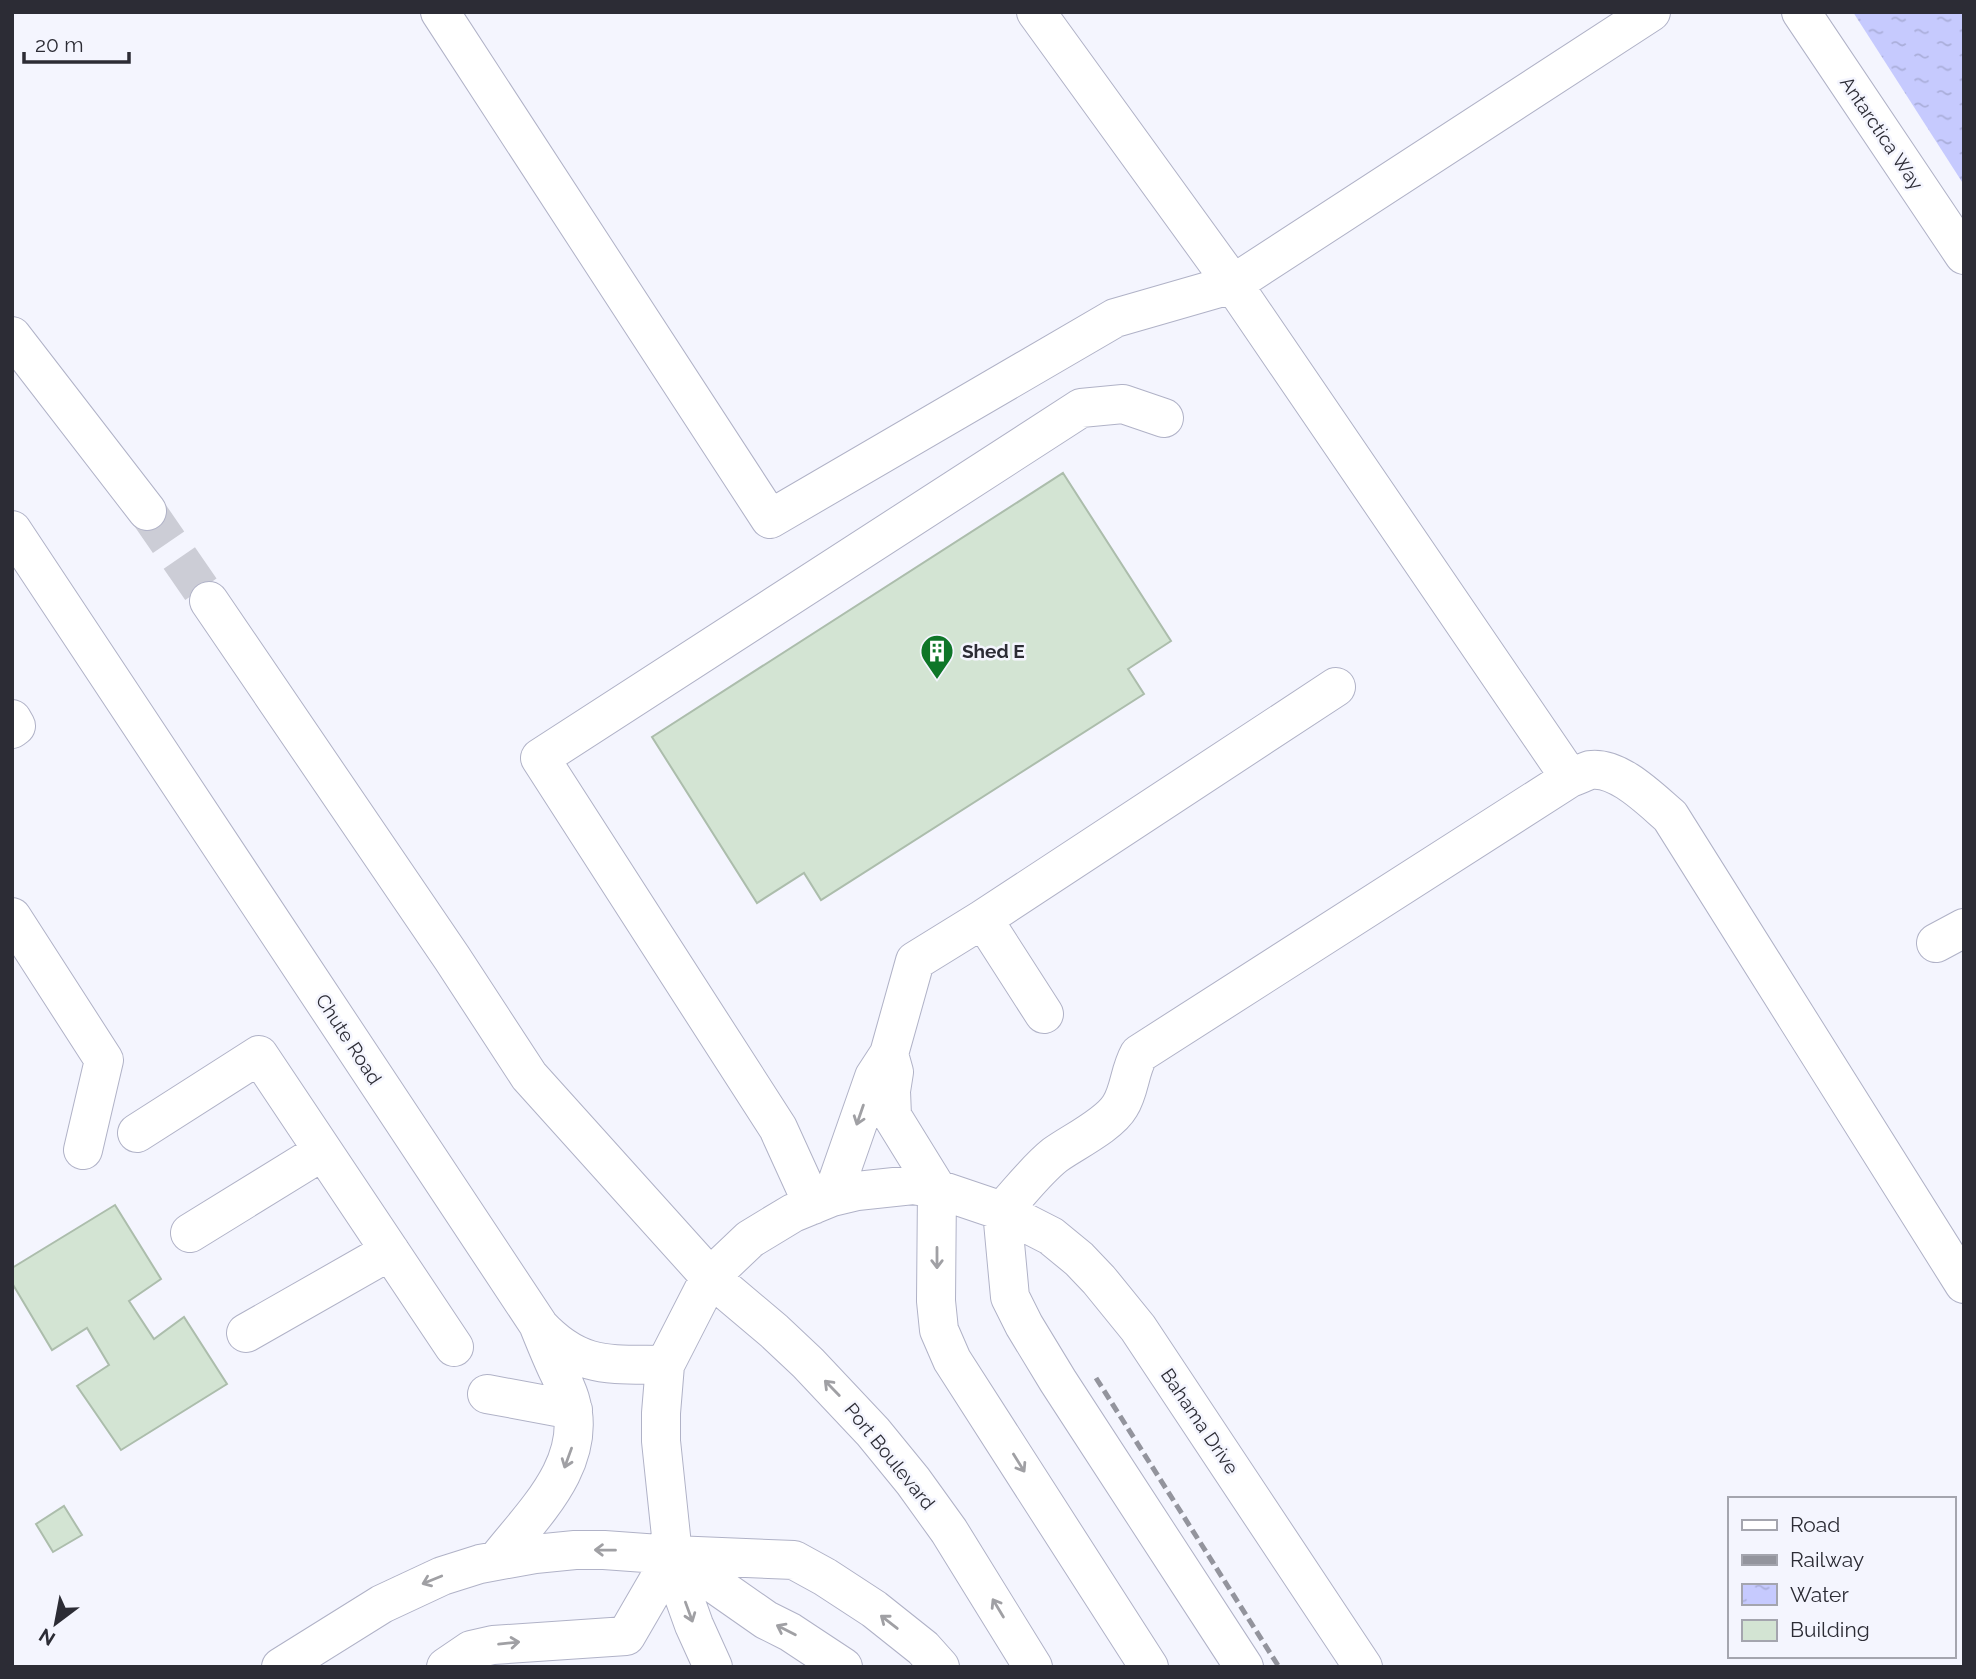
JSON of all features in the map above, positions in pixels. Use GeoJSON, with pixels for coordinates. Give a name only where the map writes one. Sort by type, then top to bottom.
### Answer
{"type":"FeatureCollection","features":[{"type":"Feature","properties":{"kind":"street"},"geometry":{"type":"LineString","coordinates":[[440,12],[770,519],[1115,318],[1233,284],[1651,12]]}},
{"type":"Feature","properties":{"kind":"street"},"geometry":{"type":"LineString","coordinates":[[1036,12],[1233,284],[1570,778]]}},
{"type":"Feature","properties":{"kind":"street","name":"Antarctica Way"},"geometry":{"type":"LineString","coordinates":[[1801,12],[1964,255]]}},
{"type":"Feature","properties":{"kind":"street"},"geometry":{"type":"LineString","coordinates":[[12,336],[147,511]]}},
{"type":"Feature","properties":{"kind":"street"},"geometry":{"type":"LineString","coordinates":[[823,1201],[540,758],[1081,408],[1123,404],[1164,418]]}},
{"type":"Feature","properties":{"kind":"street","name":"Chute Road"},"geometry":{"type":"LineString","coordinates":[[12,530],[538,1324],[570,1398],[575,1422],[574,1440],[568,1461],[556,1485],[497,1560]]}},
{"type":"Feature","properties":{"kind":"street","name":"Port Boulevard"},"geometry":{"type":"LineString","coordinates":[[209,601],[529,1076],[710,1277],[808,1363],[873,1432],[934,1510],[971,1564],[1033,1667]]}},
{"type":"Feature","properties":{"kind":"street"},"geometry":{"type":"LineString","coordinates":[[823,1201],[874,1077],[889,1054],[915,961],[1336,687]]}},
{"type":"Feature","properties":{"kind":"street"},"geometry":{"type":"LineString","coordinates":[[12,719],[16,726],[12,729]]}},
{"type":"Feature","properties":{"kind":"street"},"geometry":{"type":"LineString","coordinates":[[1244,1667],[1024,1325],[1010,1297],[1002,1211],[1053,1157],[1094,1130],[1119,1108],[1139,1054],[1570,778],[1591,770],[1609,772],[1632,784],[1670,816],[1964,1284]]}},
{"type":"Feature","properties":{"kind":"street"},"geometry":{"type":"LineString","coordinates":[[12,917],[104,1059],[83,1150]]}},
{"type":"Feature","properties":{"kind":"street"},"geometry":{"type":"LineString","coordinates":[[983,919],[1044,1014]]}},
{"type":"Feature","properties":{"kind":"street"},"geometry":{"type":"LineString","coordinates":[[889,1054],[894,1072],[891,1091],[892,1116],[937,1189],[936,1301],[939,1330],[945,1346],[1149,1667]]}},
{"type":"Feature","properties":{"kind":"street"},"geometry":{"type":"LineString","coordinates":[[137,1133],[259,1055],[454,1347]]}},
{"type":"Feature","properties":{"kind":"street"},"geometry":{"type":"LineString","coordinates":[[190,1233],[323,1151]]}},
{"type":"Feature","properties":{"kind":"street","name":"Bahama Drive"},"geometry":{"type":"LineString","coordinates":[[666,1365],[710,1277],[750,1239],[771,1225],[823,1201],[857,1191],[913,1185],[937,1189],[1002,1211],[1051,1236],[1079,1259],[1118,1301],[1363,1667]]}},
{"type":"Feature","properties":{"kind":"street"},"geometry":{"type":"LineString","coordinates":[[246,1333],[390,1251]]}},
{"type":"Feature","properties":{"kind":"street"},"geometry":{"type":"LineString","coordinates":[[538,1324],[561,1347],[586,1360],[614,1364],[666,1365],[661,1413],[662,1441],[673,1555],[691,1616],[713,1667]]}},
{"type":"Feature","properties":{"kind":"street"},"geometry":{"type":"LineString","coordinates":[[488,1394],[573,1410]]}},
{"type":"Feature","properties":{"kind":"street"},"geometry":{"type":"LineString","coordinates":[[281,1667],[364,1614],[398,1595],[442,1576],[497,1560],[535,1554],[575,1550],[630,1550],[673,1555],[794,1560],[873,1609],[923,1648],[940,1667]]}},
{"type":"Feature","properties":{"kind":"street"},"geometry":{"type":"LineString","coordinates":[[446,1667],[471,1650],[493,1645],[626,1636],[673,1555]]}},
{"type":"Feature","properties":{"kind":"street"},"geometry":{"type":"LineString","coordinates":[[673,1555],[766,1620],[800,1638],[843,1667]]}},
{"type":"Feature","properties":{"kind":"water"},"geometry":{"type":"Polygon","coordinates":[[[1853,12],[1964,12],[1964,185],[1853,12]]]}},
{"type":"Feature","properties":{"kind":"building","name":"Shed E"},"geometry":{"type":"Polygon","coordinates":[[[1063,473],[1171,641],[1128,669],[1144,694],[821,900],[804,873],[757,903],[652,737],[1063,473]]]}},
{"type":"Feature","properties":{"kind":"building"},"geometry":{"type":"Polygon","coordinates":[[[115,1205],[161,1279],[129,1301],[154,1339],[184,1317],[227,1384],[121,1450],[77,1386],[109,1365],[87,1328],[52,1350],[12,1283],[12,1268],[115,1205]]]}},
{"type":"Feature","properties":{"kind":"building"},"geometry":{"type":"Polygon","coordinates":[[[64,1506],[82,1535],[53,1552],[36,1524],[64,1506]]]}},
{"type":"Feature","properties":{"kind":"tunnel"},"geometry":{"type":"LineString","coordinates":[[147,511],[209,601]]}},
{"type":"Feature","properties":{"kind":"railway"},"geometry":{"type":"LineString","coordinates":[[1096,1378],[1279,1667]]}},
{"type":"Feature","properties":{"kind":"place","name":"Shed E"},"geometry":{"type":"Point","coordinates":[937,681]}}]}
